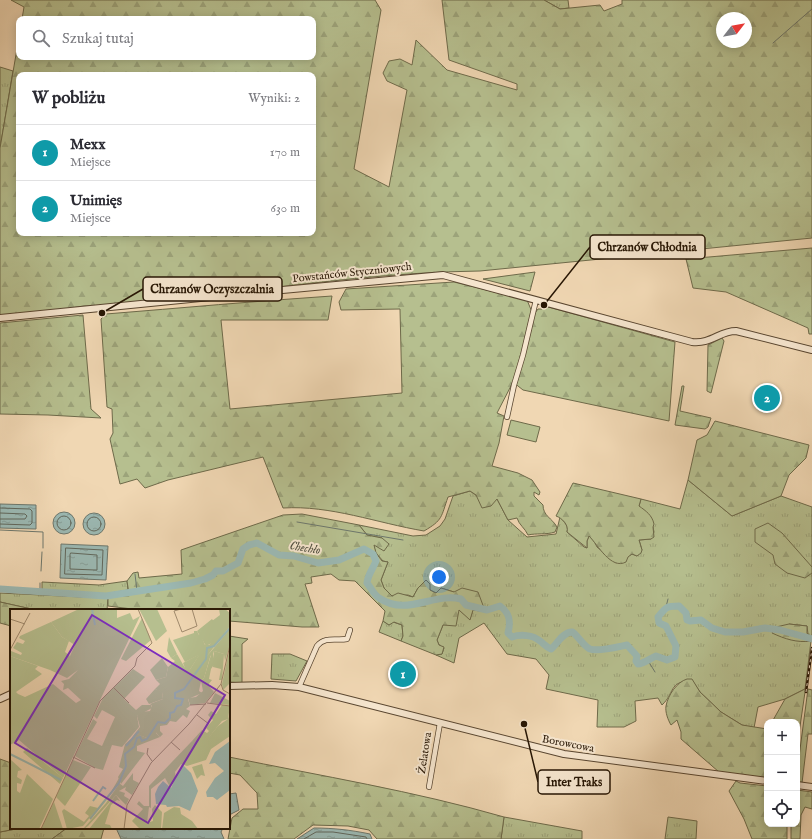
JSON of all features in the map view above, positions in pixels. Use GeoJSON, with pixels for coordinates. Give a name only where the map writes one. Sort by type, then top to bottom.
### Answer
{"type":"FeatureCollection","features":[{"type":"Feature","properties":{"kind":"street","name":"Powstańców Styczniowych"},"geometry":{"type":"LineString","coordinates":[[0,318],[434,275],[451,276],[692,342],[706,342],[730,331],[736,331],[812,350]]}},
{"type":"Feature","properties":{"kind":"street"},"geometry":{"type":"LineString","coordinates":[[507,417],[536,300]]}},
{"type":"Feature","properties":{"kind":"street"},"geometry":{"type":"LineString","coordinates":[[298,687],[320,642],[327,639],[342,640],[347,638],[350,630]]}},
{"type":"Feature","properties":{"kind":"street","name":"Borowcowa"},"geometry":{"type":"LineString","coordinates":[[230,686],[272,685],[298,687],[537,748],[574,756],[764,781]]}},
{"type":"Feature","properties":{"kind":"street"},"geometry":{"type":"LineString","coordinates":[[0,699],[10,694]]}},
{"type":"Feature","properties":{"kind":"street","name":"Żelatowa"},"geometry":{"type":"LineString","coordinates":[[429,787],[440,723]]}},
{"type":"Feature","properties":{"kind":"street"},"geometry":{"type":"LineString","coordinates":[[800,786],[812,787]]}},
{"type":"Feature","properties":{"kind":"green space"},"geometry":{"type":"Polygon","coordinates":[[[11,0],[375,0],[381,10],[354,169],[389,187],[407,90],[387,81],[383,73],[389,61],[400,59],[412,65],[416,40],[447,70],[517,90],[517,84],[449,60],[442,0],[544,0],[560,9],[600,5],[604,11],[622,4],[622,0],[812,0],[812,238],[480,271],[417,273],[195,297],[84,306],[44,312],[0,315],[0,148],[16,55],[16,60],[316,60],[316,16],[22,16],[24,7],[11,0]]]}},
{"type":"Feature","properties":{"kind":"green space"},"geometry":{"type":"Polygon","coordinates":[[[544,0],[568,0],[569,8],[560,9],[544,0]]]}},
{"type":"Feature","properties":{"kind":"green space"},"geometry":{"type":"Polygon","coordinates":[[[0,67],[13,71],[0,148],[0,67]]]}},
{"type":"Feature","properties":{"kind":"green space"},"geometry":{"type":"Polygon","coordinates":[[[812,248],[812,334],[809,334],[808,328],[726,292],[693,288],[686,259],[812,248]]]}},
{"type":"Feature","properties":{"kind":"green space"},"geometry":{"type":"Polygon","coordinates":[[[535,272],[530,291],[483,279],[535,272]]]}},
{"type":"Feature","properties":{"kind":"green space"},"geometry":{"type":"Polygon","coordinates":[[[454,282],[527,300],[532,312],[535,313],[538,309],[542,309],[545,306],[675,342],[669,421],[523,390],[513,382],[497,413],[504,416],[499,443],[492,466],[518,473],[532,480],[540,492],[539,495],[534,492],[534,496],[543,505],[544,512],[557,527],[555,532],[528,535],[517,518],[508,520],[497,499],[491,506],[482,508],[476,495],[470,491],[448,497],[438,521],[424,531],[354,515],[318,509],[283,508],[263,457],[168,480],[145,488],[137,479],[120,484],[110,439],[113,433],[112,409],[107,407],[101,319],[106,314],[332,296],[328,320],[221,320],[230,409],[402,393],[400,309],[341,310],[339,302],[346,289],[454,282]]]}},
{"type":"Feature","properties":{"kind":"green space"},"geometry":{"type":"Polygon","coordinates":[[[83,315],[91,409],[101,418],[0,414],[0,323],[83,315]]]}},
{"type":"Feature","properties":{"kind":"green space"},"geometry":{"type":"Polygon","coordinates":[[[722,338],[724,341],[711,393],[707,391],[708,345],[722,338]]]}},
{"type":"Feature","properties":{"kind":"green space"},"geometry":{"type":"Polygon","coordinates":[[[682,386],[684,386],[680,411],[711,418],[708,427],[705,429],[675,425],[682,386]]]}},
{"type":"Feature","properties":{"kind":"green space"},"geometry":{"type":"Polygon","coordinates":[[[511,420],[540,427],[536,442],[507,435],[511,420]]]}},
{"type":"Feature","properties":{"kind":"green space"},"geometry":{"type":"Polygon","coordinates":[[[715,421],[809,445],[806,458],[789,475],[781,496],[732,516],[688,480],[697,440],[707,435],[715,421]]]}},
{"type":"Feature","properties":{"kind":"green space"},"geometry":{"type":"Polygon","coordinates":[[[688,480],[732,516],[781,496],[812,507],[812,637],[808,634],[807,626],[789,624],[809,641],[811,641],[805,689],[785,699],[758,707],[754,728],[742,725],[721,712],[700,692],[692,680],[684,681],[675,686],[662,705],[658,698],[635,701],[636,721],[624,727],[597,727],[598,700],[546,689],[549,675],[536,659],[507,654],[484,623],[459,638],[454,663],[436,655],[442,654],[444,648],[439,645],[437,640],[443,625],[459,610],[470,619],[473,610],[454,592],[441,588],[436,593],[430,590],[418,588],[413,597],[408,595],[392,596],[384,588],[381,580],[388,562],[383,561],[376,553],[373,544],[382,538],[367,535],[359,525],[413,536],[426,535],[440,526],[445,519],[453,496],[470,491],[476,495],[497,499],[508,520],[527,537],[556,534],[560,517],[567,526],[567,532],[584,547],[587,548],[589,536],[597,547],[616,563],[632,554],[637,556],[642,550],[639,540],[651,539],[654,532],[653,527],[639,506],[641,499],[680,509],[688,480]]]}},
{"type":"Feature","properties":{"kind":"green space"},"geometry":{"type":"Polygon","coordinates":[[[573,483],[641,499],[639,506],[652,518],[654,524],[654,537],[651,539],[639,540],[642,550],[641,553],[637,556],[632,554],[628,557],[626,562],[620,564],[615,563],[605,555],[589,536],[587,548],[567,532],[567,527],[564,522],[561,518],[556,516],[573,483]]]}},
{"type":"Feature","properties":{"kind":"green space"},"geometry":{"type":"Polygon","coordinates":[[[302,514],[359,525],[367,535],[382,538],[389,544],[384,551],[374,545],[376,553],[382,561],[388,562],[381,580],[384,588],[392,596],[398,593],[413,597],[418,588],[426,580],[430,584],[430,590],[436,593],[441,588],[454,592],[462,588],[478,592],[484,608],[480,611],[473,610],[470,620],[459,610],[456,626],[443,625],[437,640],[439,645],[444,647],[442,654],[436,655],[401,641],[403,636],[402,625],[394,622],[389,625],[383,621],[385,611],[355,581],[339,580],[331,574],[311,577],[312,583],[305,584],[319,627],[230,621],[230,609],[132,609],[108,606],[108,597],[129,594],[127,581],[133,573],[138,572],[139,578],[182,574],[181,550],[283,515],[302,514]]]}},
{"type":"Feature","properties":{"kind":"green space"},"geometry":{"type":"Polygon","coordinates":[[[768,523],[782,533],[812,567],[812,573],[805,578],[787,573],[775,564],[773,555],[755,542],[755,529],[768,523]]]}},
{"type":"Feature","properties":{"kind":"green space"},"geometry":{"type":"Polygon","coordinates":[[[127,581],[128,590],[105,594],[42,590],[42,582],[99,585],[127,581]]]}},
{"type":"Feature","properties":{"kind":"green space"},"geometry":{"type":"Polygon","coordinates":[[[0,593],[108,597],[107,609],[32,609],[0,602],[0,593]]]}},
{"type":"Feature","properties":{"kind":"green space"},"geometry":{"type":"Polygon","coordinates":[[[0,602],[32,609],[10,609],[10,626],[0,623],[0,602]]]}},
{"type":"Feature","properties":{"kind":"green space"},"geometry":{"type":"Polygon","coordinates":[[[383,621],[389,625],[393,622],[402,625],[403,636],[401,641],[379,632],[383,621]]]}},
{"type":"Feature","properties":{"kind":"green space"},"geometry":{"type":"Polygon","coordinates":[[[789,624],[807,626],[807,633],[812,637],[811,641],[791,640],[772,633],[776,627],[789,624]]]}},
{"type":"Feature","properties":{"kind":"green space"},"geometry":{"type":"Polygon","coordinates":[[[230,636],[248,639],[242,644],[242,683],[230,682],[230,636]]]}},
{"type":"Feature","properties":{"kind":"green space"},"geometry":{"type":"Polygon","coordinates":[[[272,654],[290,654],[307,661],[296,681],[271,679],[272,654]]]}},
{"type":"Feature","properties":{"kind":"green space"},"geometry":{"type":"Polygon","coordinates":[[[692,679],[700,692],[721,712],[742,725],[764,729],[764,779],[719,772],[681,739],[681,732],[677,720],[671,725],[667,716],[666,706],[674,690],[683,681],[692,679]]]}},
{"type":"Feature","properties":{"kind":"green space"},"geometry":{"type":"Polygon","coordinates":[[[805,689],[800,726],[800,719],[774,719],[785,699],[805,689]]]}},
{"type":"Feature","properties":{"kind":"green space"},"geometry":{"type":"Polygon","coordinates":[[[808,689],[812,690],[812,734],[808,734],[802,783],[800,783],[800,749],[808,689]]]}},
{"type":"Feature","properties":{"kind":"green space"},"geometry":{"type":"Polygon","coordinates":[[[230,757],[436,799],[504,817],[501,839],[377,839],[369,830],[348,826],[313,825],[294,839],[228,839],[232,818],[243,809],[258,809],[257,793],[240,775],[230,773],[230,757]]]}},
{"type":"Feature","properties":{"kind":"green space"},"geometry":{"type":"Polygon","coordinates":[[[0,759],[10,763],[10,829],[16,829],[0,832],[0,759]]]}},
{"type":"Feature","properties":{"kind":"green space"},"geometry":{"type":"Polygon","coordinates":[[[736,781],[740,783],[764,786],[764,827],[787,827],[787,839],[752,839],[744,819],[729,791],[736,781]]]}},
{"type":"Feature","properties":{"kind":"green space"},"geometry":{"type":"Polygon","coordinates":[[[800,790],[812,792],[812,809],[805,807],[801,815],[800,839],[791,839],[791,827],[800,827],[800,790]]]}},
{"type":"Feature","properties":{"kind":"green space"},"geometry":{"type":"Polygon","coordinates":[[[504,817],[582,831],[582,839],[501,839],[504,817]]]}},
{"type":"Feature","properties":{"kind":"green space"},"geometry":{"type":"Polygon","coordinates":[[[668,817],[697,821],[696,839],[665,839],[668,817]]]}},
{"type":"Feature","properties":{"kind":"green space"},"geometry":{"type":"Polygon","coordinates":[[[16,829],[66,829],[52,839],[0,839],[0,832],[16,829]]]}},
{"type":"Feature","properties":{"kind":"green space"},"geometry":{"type":"Polygon","coordinates":[[[66,829],[104,829],[101,839],[52,839],[66,829]]]}},
{"type":"Feature","properties":{"kind":"water"},"geometry":{"type":"Polygon","coordinates":[[[0,504],[36,505],[36,529],[0,528],[0,504]]]}},
{"type":"Feature","properties":{"kind":"water"},"geometry":{"type":"Polygon","coordinates":[[[64,512],[72,515],[75,523],[72,531],[64,534],[56,531],[53,523],[56,515],[64,512]]]}},
{"type":"Feature","properties":{"kind":"water"},"geometry":{"type":"Polygon","coordinates":[[[94,513],[102,516],[105,524],[102,532],[94,535],[86,532],[83,524],[86,516],[94,513]]]}},
{"type":"Feature","properties":{"kind":"water"},"geometry":{"type":"Polygon","coordinates":[[[61,544],[108,546],[106,580],[60,578],[61,544]]]}},
{"type":"Feature","properties":{"kind":"water"},"geometry":{"type":"Polygon","coordinates":[[[236,793],[239,810],[230,816],[230,794],[236,793]]]}},
{"type":"Feature","properties":{"kind":"water"},"geometry":{"type":"Polygon","coordinates":[[[314,828],[349,830],[370,834],[372,839],[297,839],[314,828]]]}},
{"type":"Feature","properties":{"kind":"water"},"geometry":{"type":"Polygon","coordinates":[[[116,829],[222,829],[221,832],[224,839],[121,839],[116,829]]]}},
{"type":"Feature","properties":{"kind":"waterway"},"geometry":{"type":"LineString","coordinates":[[773,43],[812,9]]}},
{"type":"Feature","properties":{"kind":"waterway"},"geometry":{"type":"LineString","coordinates":[[297,522],[403,540]]}},
{"type":"Feature","properties":{"kind":"waterway"},"geometry":{"type":"LineString","coordinates":[[0,530],[43,532],[43,548]]}},
{"type":"Feature","properties":{"kind":"waterway","name":"Chechło"},"geometry":{"type":"LineString","coordinates":[[0,589],[106,596],[191,583],[205,579],[213,575],[216,571],[223,571],[238,563],[243,549],[249,545],[257,543],[279,555],[294,556],[318,563],[339,560],[364,549],[373,554],[376,561],[369,574],[367,583],[377,597],[389,603],[400,605],[410,605],[451,598],[461,599],[466,605],[487,610],[500,606],[508,615],[508,633],[512,637],[523,635],[530,636],[551,649],[563,636],[572,632],[585,645],[593,650],[603,650],[627,645],[637,656],[636,661],[638,664],[656,656],[667,660],[675,657],[676,646],[666,626],[659,623],[658,617],[667,608],[675,606],[679,606],[686,613],[687,620],[701,620],[712,628],[725,632],[743,632],[765,628],[780,630],[812,639]]}},
{"type":"Feature","properties":{"kind":"waterway"},"geometry":{"type":"LineString","coordinates":[[41,571],[42,552]]}},
{"type":"Feature","properties":{"kind":"waterway"},"geometry":{"type":"LineString","coordinates":[[135,574],[137,591]]}},
{"type":"Feature","properties":{"kind":"waterway"},"geometry":{"type":"LineString","coordinates":[[40,583],[40,592]]}},
{"type":"Feature","properties":{"kind":"waterway","name":"Chechło"},"geometry":{"type":"LineString","coordinates":[[666,607],[668,599]]}},
{"type":"Feature","properties":{"kind":"waterway"},"geometry":{"type":"LineString","coordinates":[[647,659],[655,672]]}},
{"type":"Feature","properties":{"kind":"railway"},"geometry":{"type":"LineString","coordinates":[[806,692],[812,648]]}},
{"type":"Feature","properties":{"kind":"place","name":"Chrzanów Chłodnia"},"geometry":{"type":"Point","coordinates":[544,305]}},
{"type":"Feature","properties":{"kind":"place","name":"Chrzanów Oczyszczalnia"},"geometry":{"type":"Point","coordinates":[102,313]}},
{"type":"Feature","properties":{"kind":"place","name":"Unimięs"},"geometry":{"type":"Point","coordinates":[767,398]}},
{"type":"Feature","properties":{"kind":"place","name":"Mexx"},"geometry":{"type":"Point","coordinates":[403,674]}},
{"type":"Feature","properties":{"kind":"place","name":"Inter Traks"},"geometry":{"type":"Point","coordinates":[524,724]}}]}
